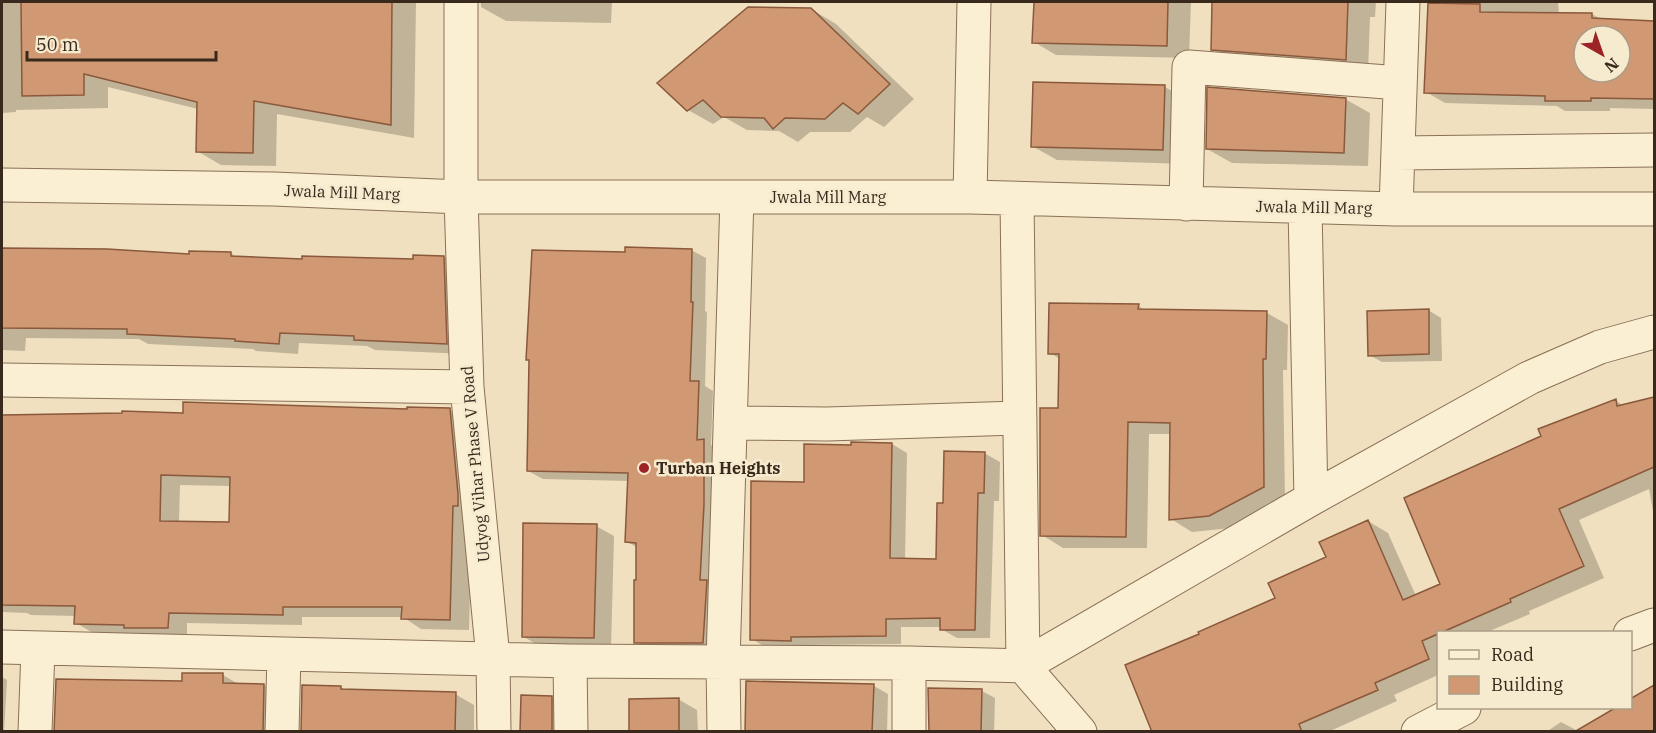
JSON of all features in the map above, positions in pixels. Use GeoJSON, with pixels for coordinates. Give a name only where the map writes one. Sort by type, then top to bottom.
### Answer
{"type":"FeatureCollection","features":[{"type":"Feature","properties":{"kind":"street","name":"Udyog Vihar Phase V Road"},"geometry":{"type":"LineString","coordinates":[[461,2],[461,196],[467,387],[493,658],[494,732]]}},
{"type":"Feature","properties":{"kind":"street"},"geometry":{"type":"LineString","coordinates":[[970,197],[974,2]]}},
{"type":"Feature","properties":{"kind":"street"},"geometry":{"type":"LineString","coordinates":[[1396,209],[1403,2]]}},
{"type":"Feature","properties":{"kind":"street"},"geometry":{"type":"LineString","coordinates":[[1186,204],[1189,67],[1400,83]]}},
{"type":"Feature","properties":{"kind":"street"},"geometry":{"type":"LineString","coordinates":[[1398,153],[1654,150]]}},
{"type":"Feature","properties":{"kind":"street","name":"Jwala Mill Marg"},"geometry":{"type":"LineString","coordinates":[[2,185],[274,189],[461,196],[970,197],[1396,209],[1654,210]]}},
{"type":"Feature","properties":{"kind":"street"},"geometry":{"type":"LineString","coordinates":[[724,732],[723,662],[737,196]]}},
{"type":"Feature","properties":{"kind":"street"},"geometry":{"type":"LineString","coordinates":[[1017,199],[1023,666],[1080,732]]}},
{"type":"Feature","properties":{"kind":"street"},"geometry":{"type":"LineString","coordinates":[[1305,207],[1311,499]]}},
{"type":"Feature","properties":{"kind":"street"},"geometry":{"type":"LineString","coordinates":[[2,647],[570,661],[1023,666],[1311,499],[1529,378],[1600,347],[1654,332]]}},
{"type":"Feature","properties":{"kind":"street"},"geometry":{"type":"LineString","coordinates":[[2,380],[467,387]]}},
{"type":"Feature","properties":{"kind":"street"},"geometry":{"type":"LineString","coordinates":[[730,423],[827,424],[1020,418]]}},
{"type":"Feature","properties":{"kind":"street"},"geometry":{"type":"LineString","coordinates":[[1632,633],[1654,625]]}},
{"type":"Feature","properties":{"kind":"street"},"geometry":{"type":"LineString","coordinates":[[35,732],[38,649]]}},
{"type":"Feature","properties":{"kind":"street"},"geometry":{"type":"LineString","coordinates":[[282,732],[284,654]]}},
{"type":"Feature","properties":{"kind":"street"},"geometry":{"type":"LineString","coordinates":[[570,661],[571,732]]}},
{"type":"Feature","properties":{"kind":"street"},"geometry":{"type":"LineString","coordinates":[[909,663],[909,732]]}},
{"type":"Feature","properties":{"kind":"street"},"geometry":{"type":"LineString","coordinates":[[1418,732],[1462,709]]}},
{"type":"Feature","properties":{"kind":"building"},"geometry":{"type":"Polygon","coordinates":[[[21,2],[392,2],[391,125],[254,101],[253,153],[196,152],[197,102],[84,74],[84,95],[22,96],[21,2]]]}},
{"type":"Feature","properties":{"kind":"building"},"geometry":{"type":"Polygon","coordinates":[[[1034,2],[1168,2],[1167,46],[1032,43],[1034,2]]]}},
{"type":"Feature","properties":{"kind":"building"},"geometry":{"type":"Polygon","coordinates":[[[1212,2],[1348,2],[1346,60],[1211,50],[1212,2]]]}},
{"type":"Feature","properties":{"kind":"building"},"geometry":{"type":"Polygon","coordinates":[[[1428,3],[1480,4],[1480,12],[1592,13],[1592,18],[1654,21],[1654,99],[1591,98],[1591,101],[1545,101],[1545,96],[1424,93],[1428,3]]]}},
{"type":"Feature","properties":{"kind":"building"},"geometry":{"type":"Polygon","coordinates":[[[748,7],[811,8],[890,84],[858,114],[843,103],[825,119],[785,118],[773,129],[764,118],[721,117],[703,100],[687,111],[657,83],[748,7]]]}},
{"type":"Feature","properties":{"kind":"building"},"geometry":{"type":"Polygon","coordinates":[[[1033,82],[1165,85],[1163,150],[1031,147],[1033,82]]]}},
{"type":"Feature","properties":{"kind":"building"},"geometry":{"type":"Polygon","coordinates":[[[1207,87],[1346,98],[1344,153],[1206,149],[1207,87]]]}},
{"type":"Feature","properties":{"kind":"building"},"geometry":{"type":"Polygon","coordinates":[[[625,247],[692,249],[691,302],[693,302],[690,381],[699,381],[697,440],[704,439],[704,505],[700,580],[707,580],[703,643],[634,643],[636,543],[625,542],[628,473],[527,471],[529,360],[526,360],[532,250],[625,252],[625,247]]]}},
{"type":"Feature","properties":{"kind":"building"},"geometry":{"type":"Polygon","coordinates":[[[2,248],[107,249],[189,254],[189,251],[231,252],[231,256],[302,259],[302,256],[413,259],[413,255],[444,256],[447,344],[354,340],[354,336],[280,333],[279,344],[235,341],[235,339],[127,334],[127,329],[2,328],[2,248]]]}},
{"type":"Feature","properties":{"kind":"building"},"geometry":{"type":"Polygon","coordinates":[[[1049,303],[1139,304],[1138,309],[1267,311],[1266,359],[1263,359],[1264,487],[1209,516],[1169,520],[1170,423],[1128,422],[1126,537],[1040,536],[1040,408],[1058,408],[1059,354],[1048,354],[1049,303]]]}},
{"type":"Feature","properties":{"kind":"building"},"geometry":{"type":"Polygon","coordinates":[[[1429,309],[1429,354],[1368,356],[1367,311],[1429,309]]]}},
{"type":"Feature","properties":{"kind":"building"},"geometry":{"type":"Polygon","coordinates":[[[1654,397],[1654,467],[1559,509],[1584,566],[1510,599],[1511,602],[1445,631],[1437,631],[1437,634],[1422,641],[1429,659],[1375,683],[1378,690],[1299,724],[1302,732],[1152,732],[1125,665],[1199,634],[1198,632],[1275,598],[1268,583],[1326,557],[1319,542],[1368,520],[1403,600],[1440,584],[1404,498],[1541,436],[1538,429],[1616,399],[1617,406],[1654,397]]]}},
{"type":"Feature","properties":{"kind":"building"},"geometry":{"type":"Polygon","coordinates":[[[183,402],[407,409],[407,407],[450,408],[458,506],[453,506],[450,620],[401,619],[402,607],[283,607],[283,615],[169,613],[168,628],[124,628],[124,625],[74,624],[75,606],[2,605],[2,415],[122,413],[122,411],[183,413],[183,402]],[[161,475],[160,521],[229,522],[230,477],[161,475]]]}},
{"type":"Feature","properties":{"kind":"building"},"geometry":{"type":"Polygon","coordinates":[[[851,442],[892,443],[890,558],[936,559],[937,503],[943,503],[944,451],[985,452],[984,493],[978,493],[975,630],[940,630],[940,618],[886,619],[886,636],[791,637],[791,641],[750,640],[751,481],[804,482],[804,444],[851,445],[851,442]]]}},
{"type":"Feature","properties":{"kind":"building"},"geometry":{"type":"Polygon","coordinates":[[[523,523],[597,524],[594,638],[522,637],[523,523]]]}},
{"type":"Feature","properties":{"kind":"building"},"geometry":{"type":"Polygon","coordinates":[[[182,673],[223,673],[223,683],[264,684],[263,732],[54,732],[56,679],[182,681],[182,673]]]}},
{"type":"Feature","properties":{"kind":"building"},"geometry":{"type":"Polygon","coordinates":[[[746,681],[874,684],[872,732],[745,732],[746,681]]]}},
{"type":"Feature","properties":{"kind":"building"},"geometry":{"type":"Polygon","coordinates":[[[302,685],[341,686],[341,689],[456,692],[455,732],[301,732],[302,685]]]}},
{"type":"Feature","properties":{"kind":"building"},"geometry":{"type":"Polygon","coordinates":[[[1654,685],[1654,732],[1574,732],[1613,709],[1632,709],[1632,698],[1654,685]]]}},
{"type":"Feature","properties":{"kind":"building"},"geometry":{"type":"Polygon","coordinates":[[[928,688],[982,689],[981,732],[929,732],[928,688]]]}},
{"type":"Feature","properties":{"kind":"building"},"geometry":{"type":"Polygon","coordinates":[[[521,695],[552,696],[552,732],[520,732],[521,695]]]}},
{"type":"Feature","properties":{"kind":"building"},"geometry":{"type":"Polygon","coordinates":[[[679,698],[679,732],[629,732],[629,699],[679,698]]]}},
{"type":"Feature","properties":{"kind":"place","name":"Turban Heights"},"geometry":{"type":"Point","coordinates":[644,468]}}]}
